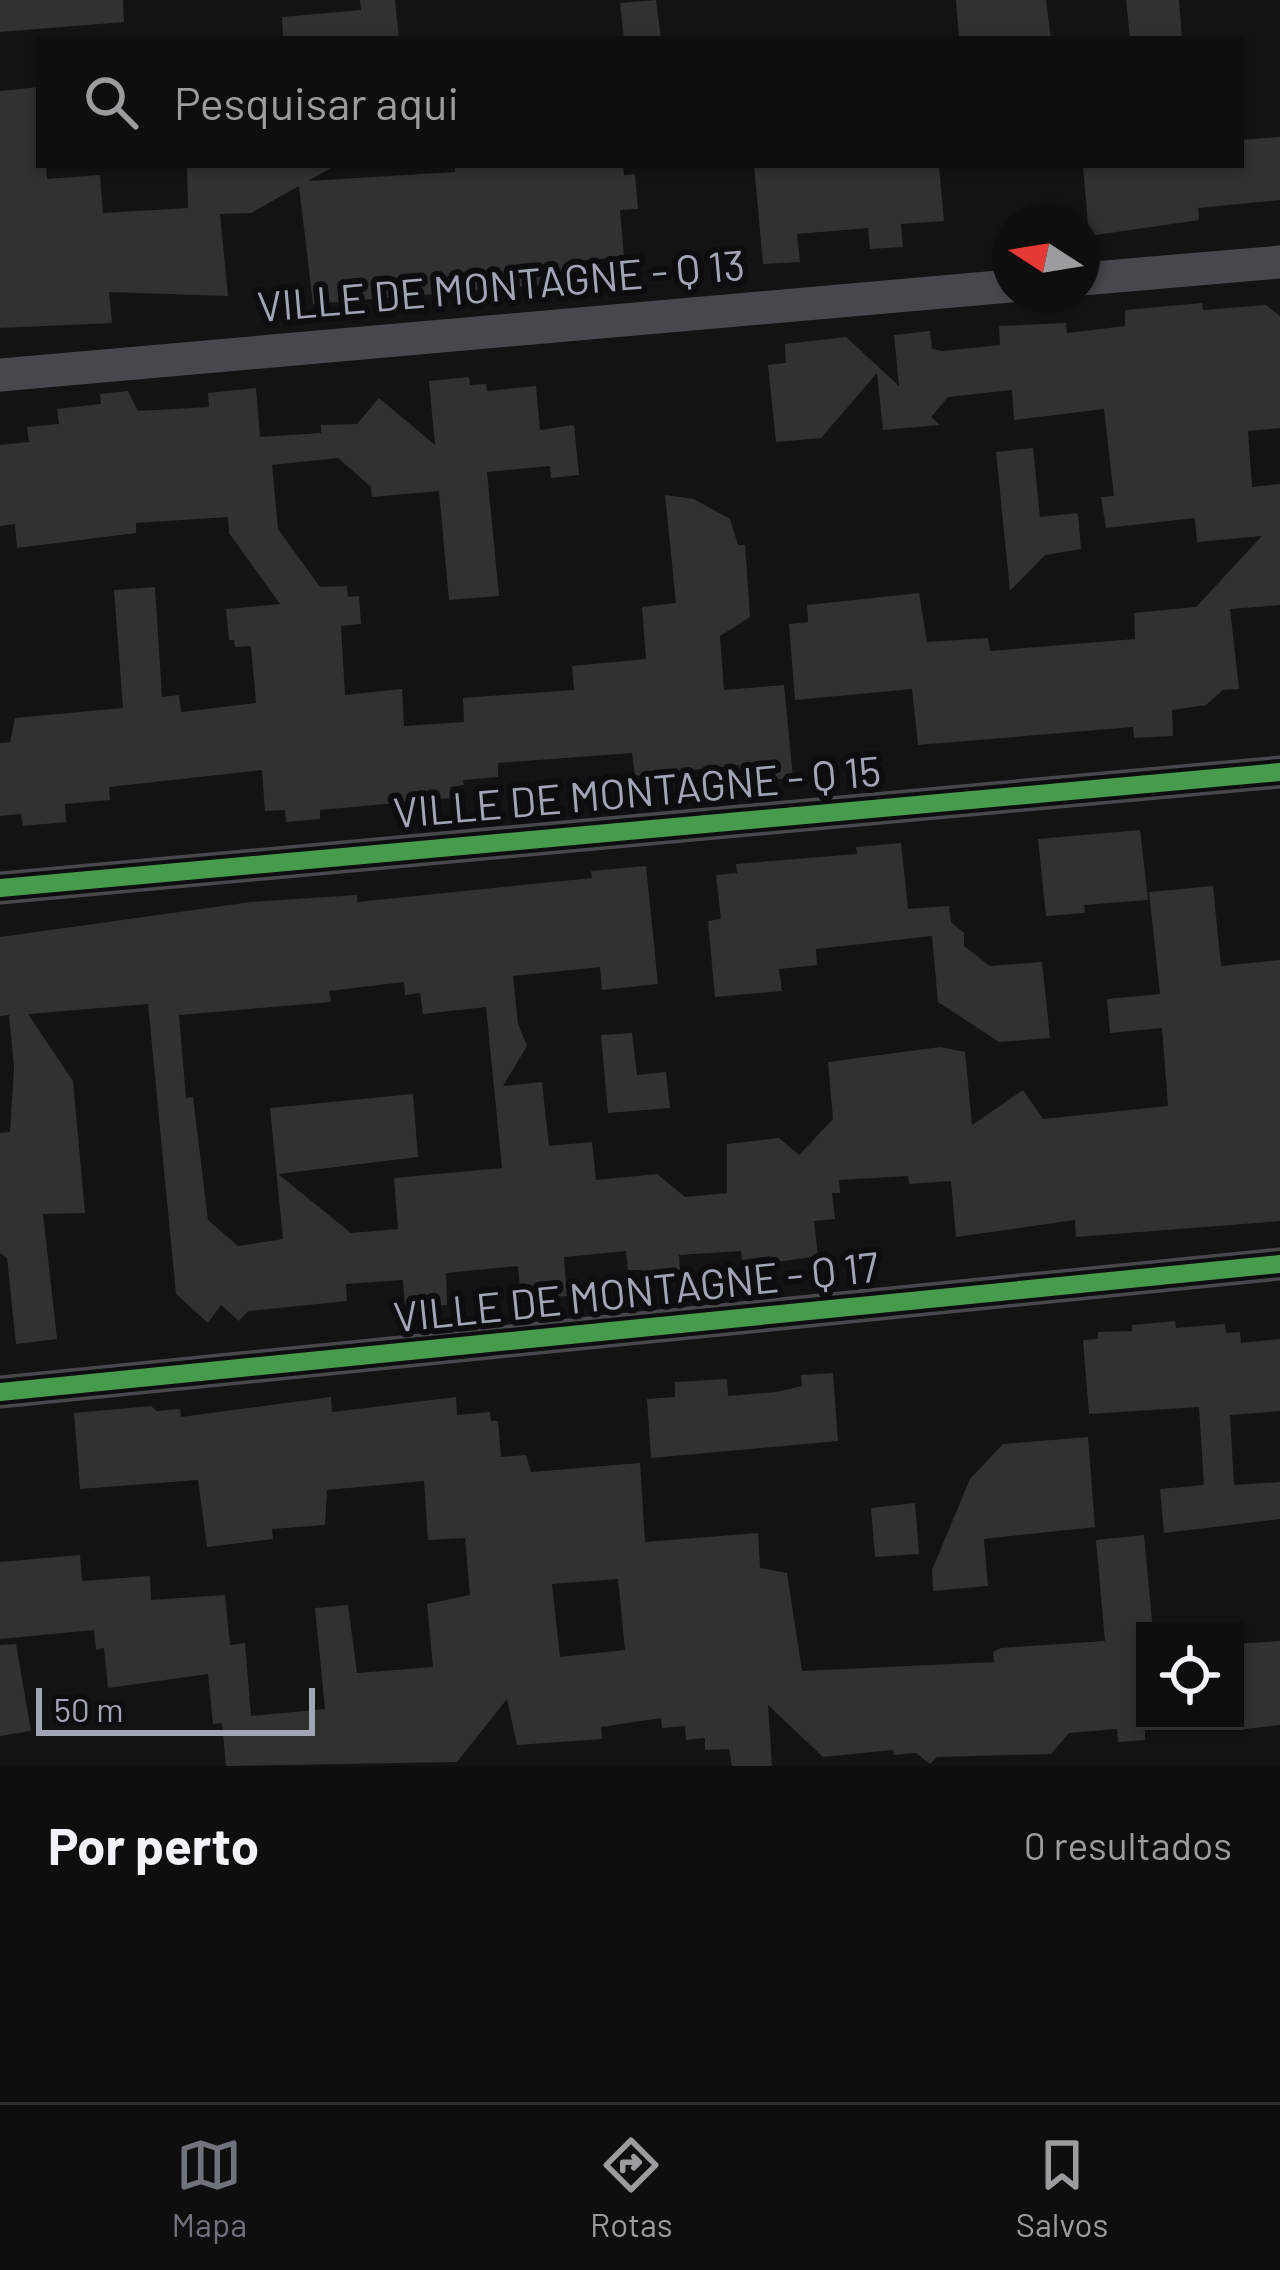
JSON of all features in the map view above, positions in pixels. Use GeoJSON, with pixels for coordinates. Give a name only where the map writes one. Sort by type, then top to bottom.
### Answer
{"type":"FeatureCollection","features":[{"type":"Feature","properties":{"kind":"street"},"geometry":{"type":"LineString","coordinates":[[1100,277],[1280,262]]}},
{"type":"Feature","properties":{"kind":"street","name":"VILLE DE MONTAGNE - Q 13"},"geometry":{"type":"LineString","coordinates":[[0,375],[992,288]]}},
{"type":"Feature","properties":{"kind":"street","name":"VILLE DE MONTAGNE - Q 15"},"geometry":{"type":"LineString","coordinates":[[0,888],[1280,772]]}},
{"type":"Feature","properties":{"kind":"street","name":"VILLE DE MONTAGNE - Q 17"},"geometry":{"type":"LineString","coordinates":[[0,1393],[1280,1264]]}},
{"type":"Feature","properties":{"kind":"building"},"geometry":{"type":"Polygon","coordinates":[[[0,0],[123,0],[124,22],[0,32],[0,0]]]}},
{"type":"Feature","properties":{"kind":"building"},"geometry":{"type":"Polygon","coordinates":[[[360,0],[395,0],[399,36],[283,36],[282,17],[361,10],[360,0]]]}},
{"type":"Feature","properties":{"kind":"building"},"geometry":{"type":"Polygon","coordinates":[[[656,0],[661,36],[624,36],[620,3],[656,0]]]}},
{"type":"Feature","properties":{"kind":"building"},"geometry":{"type":"Polygon","coordinates":[[[956,0],[1046,0],[1051,36],[959,36],[956,0]]]}},
{"type":"Feature","properties":{"kind":"building"},"geometry":{"type":"Polygon","coordinates":[[[1126,0],[1179,0],[1182,36],[1130,36],[1126,0]]]}},
{"type":"Feature","properties":{"kind":"building"},"geometry":{"type":"Polygon","coordinates":[[[36,87],[36,168],[46,168],[47,179],[100,175],[103,213],[188,208],[187,168],[331,168],[308,181],[455,172],[455,168],[623,168],[624,175],[635,174],[638,209],[620,210],[624,257],[573,261],[575,282],[313,304],[299,186],[251,213],[220,214],[228,296],[109,292],[112,323],[0,328],[0,91],[36,87]]]}},
{"type":"Feature","properties":{"kind":"building"},"geometry":{"type":"Polygon","coordinates":[[[1280,137],[1280,200],[1198,208],[1199,220],[1100,234],[1100,204],[1086,204],[1083,168],[1244,168],[1244,140],[1280,137]]]}},
{"type":"Feature","properties":{"kind":"building"},"geometry":{"type":"Polygon","coordinates":[[[754,168],[939,168],[944,221],[901,224],[903,247],[870,249],[868,228],[797,234],[800,262],[763,264],[754,168]]]}},
{"type":"Feature","properties":{"kind":"building"},"geometry":{"type":"Polygon","coordinates":[[[1202,303],[1203,310],[1266,305],[1280,316],[1280,428],[1248,431],[1252,487],[1280,484],[1280,605],[1230,609],[1239,689],[1223,690],[1206,705],[1172,710],[1173,736],[1134,738],[1133,727],[918,745],[912,689],[795,700],[789,624],[808,622],[807,605],[919,593],[927,642],[988,638],[990,651],[1135,639],[1134,613],[1196,607],[1262,536],[1197,542],[1195,518],[1106,528],[1101,497],[1114,496],[1104,409],[1014,420],[1012,390],[948,397],[931,417],[940,425],[883,430],[877,373],[821,438],[776,442],[768,365],[786,363],[785,344],[846,337],[899,386],[894,335],[930,331],[932,349],[942,351],[1000,345],[999,326],[1066,323],[1067,333],[1125,326],[1125,310],[1202,303]]]}},
{"type":"Feature","properties":{"kind":"building"},"geometry":{"type":"Polygon","coordinates":[[[469,377],[470,385],[486,384],[487,391],[536,386],[540,430],[574,425],[579,475],[551,478],[550,466],[487,472],[499,596],[449,600],[439,491],[372,497],[371,487],[338,458],[272,465],[278,529],[320,587],[347,586],[348,597],[359,596],[361,624],[341,626],[345,695],[402,689],[404,726],[464,722],[463,698],[574,690],[572,666],[646,659],[642,607],[676,603],[665,495],[694,499],[730,519],[738,545],[745,545],[750,617],[720,636],[724,690],[784,685],[793,778],[741,782],[739,765],[635,776],[632,753],[498,763],[498,777],[463,780],[464,785],[450,787],[451,798],[320,810],[320,819],[286,822],[285,810],[265,811],[262,770],[109,787],[110,800],[65,804],[66,822],[23,826],[21,814],[0,816],[0,743],[10,742],[15,718],[123,708],[114,590],[155,587],[162,697],[179,695],[181,712],[256,703],[251,646],[235,647],[234,640],[229,640],[226,609],[280,604],[229,533],[228,517],[136,523],[136,533],[17,548],[15,524],[0,526],[0,445],[29,442],[27,427],[59,424],[57,409],[101,404],[100,394],[128,391],[138,411],[209,407],[208,393],[256,388],[260,437],[321,433],[321,425],[357,424],[379,398],[435,445],[429,381],[469,377]]]}},
{"type":"Feature","properties":{"kind":"building"},"geometry":{"type":"Polygon","coordinates":[[[1033,448],[1040,517],[1078,513],[1081,549],[1045,555],[1010,591],[996,452],[1033,448]]]}},
{"type":"Feature","properties":{"kind":"building"},"geometry":{"type":"Polygon","coordinates":[[[1140,830],[1148,900],[1084,905],[1085,913],[1046,916],[1038,839],[1140,830]]]}},
{"type":"Feature","properties":{"kind":"building"},"geometry":{"type":"Polygon","coordinates":[[[901,843],[908,909],[949,906],[951,922],[964,933],[964,946],[990,966],[1042,962],[1050,1038],[999,1042],[938,1002],[932,936],[816,949],[817,965],[779,969],[782,991],[715,997],[708,921],[721,919],[716,875],[737,873],[736,864],[857,854],[856,847],[901,843]]]}},
{"type":"Feature","properties":{"kind":"building"},"geometry":{"type":"Polygon","coordinates":[[[646,866],[658,984],[602,990],[600,967],[513,976],[518,1024],[527,1046],[503,1086],[542,1082],[549,1146],[592,1142],[596,1180],[657,1174],[685,1197],[727,1193],[727,1144],[779,1138],[799,1155],[833,1119],[828,1062],[940,1047],[965,1052],[972,1125],[1023,1090],[1043,1119],[1168,1106],[1162,1028],[1110,1033],[1107,999],[1160,994],[1149,892],[1213,886],[1221,966],[1280,960],[1280,1221],[1076,1237],[1075,1220],[956,1237],[951,1181],[909,1184],[908,1176],[839,1180],[840,1193],[832,1193],[835,1219],[814,1221],[818,1256],[770,1263],[770,1256],[742,1260],[741,1251],[679,1255],[680,1272],[644,1276],[643,1270],[628,1270],[626,1251],[564,1257],[567,1296],[521,1299],[518,1266],[446,1273],[447,1305],[405,1308],[403,1280],[346,1284],[347,1301],[248,1311],[239,1321],[221,1305],[208,1323],[176,1294],[148,1004],[28,1014],[73,1081],[85,1213],[43,1214],[57,1339],[16,1344],[7,1258],[0,1253],[0,1133],[10,1132],[14,1068],[9,1015],[0,1016],[0,937],[251,902],[357,895],[357,902],[592,878],[591,871],[646,866]],[[404,982],[329,991],[331,1002],[179,1015],[186,1098],[193,1097],[208,1220],[238,1246],[283,1239],[270,1108],[413,1094],[418,1157],[278,1174],[351,1233],[398,1229],[394,1178],[502,1168],[486,1007],[423,1014],[420,993],[405,995],[404,982]]]}},
{"type":"Feature","properties":{"kind":"building"},"geometry":{"type":"Polygon","coordinates":[[[632,1033],[637,1075],[666,1072],[670,1108],[608,1113],[601,1035],[632,1033]]]}},
{"type":"Feature","properties":{"kind":"building"},"geometry":{"type":"Polygon","coordinates":[[[1175,1321],[1176,1328],[1225,1324],[1226,1333],[1240,1332],[1241,1343],[1280,1339],[1280,1411],[1230,1415],[1234,1485],[1280,1482],[1280,1519],[1164,1533],[1160,1489],[1204,1485],[1199,1407],[1089,1414],[1083,1340],[1098,1339],[1098,1332],[1132,1331],[1132,1325],[1175,1321]]]}},
{"type":"Feature","properties":{"kind":"building"},"geometry":{"type":"Polygon","coordinates":[[[833,1373],[838,1441],[651,1458],[647,1399],[675,1397],[675,1382],[727,1379],[728,1396],[776,1392],[802,1386],[801,1375],[833,1373]]]}},
{"type":"Feature","properties":{"kind":"building"},"geometry":{"type":"Polygon","coordinates":[[[331,1397],[332,1412],[456,1397],[457,1415],[490,1412],[491,1421],[498,1421],[501,1457],[526,1455],[531,1472],[640,1463],[645,1542],[758,1533],[760,1568],[787,1573],[802,1671],[994,1662],[993,1652],[1001,1648],[1105,1641],[1096,1540],[1144,1535],[1152,1622],[1136,1622],[1136,1730],[1145,1730],[1145,1740],[1118,1742],[1117,1729],[1069,1733],[1051,1754],[937,1757],[930,1764],[916,1753],[894,1755],[893,1750],[823,1757],[768,1705],[772,1766],[732,1766],[729,1749],[705,1750],[705,1738],[686,1740],[685,1726],[662,1728],[661,1718],[601,1727],[602,1739],[517,1745],[507,1699],[457,1762],[226,1766],[222,1723],[213,1724],[208,1674],[108,1688],[104,1648],[96,1650],[94,1630],[0,1639],[0,1562],[80,1555],[82,1581],[150,1576],[151,1600],[225,1595],[230,1645],[245,1643],[251,1716],[325,1709],[315,1608],[348,1605],[357,1673],[433,1667],[427,1604],[470,1595],[465,1538],[428,1540],[424,1481],[327,1490],[325,1525],[272,1529],[273,1539],[207,1547],[198,1480],[80,1489],[74,1413],[151,1406],[157,1411],[180,1409],[181,1417],[331,1397]],[[618,1579],[552,1584],[560,1657],[625,1650],[618,1579]]]}},
{"type":"Feature","properties":{"kind":"building"},"geometry":{"type":"Polygon","coordinates":[[[1088,1437],[1095,1527],[984,1539],[988,1586],[933,1591],[932,1570],[970,1479],[1003,1444],[1088,1437]]]}},
{"type":"Feature","properties":{"kind":"building"},"geometry":{"type":"Polygon","coordinates":[[[915,1503],[919,1554],[875,1557],[871,1508],[915,1503]]]}},
{"type":"Feature","properties":{"kind":"building"},"geometry":{"type":"Polygon","coordinates":[[[1280,1641],[1280,1725],[1244,1729],[1244,1643],[1280,1641]]]}},
{"type":"Feature","properties":{"kind":"building"},"geometry":{"type":"Polygon","coordinates":[[[16,1644],[31,1731],[0,1736],[0,1645],[16,1644]]]}},
{"type":"Feature","properties":{"kind":"cycle path"},"geometry":{"type":"LineString","coordinates":[[0,888],[1280,772]]}},
{"type":"Feature","properties":{"kind":"cycle path"},"geometry":{"type":"LineString","coordinates":[[0,1392],[1280,1264]]}}]}
